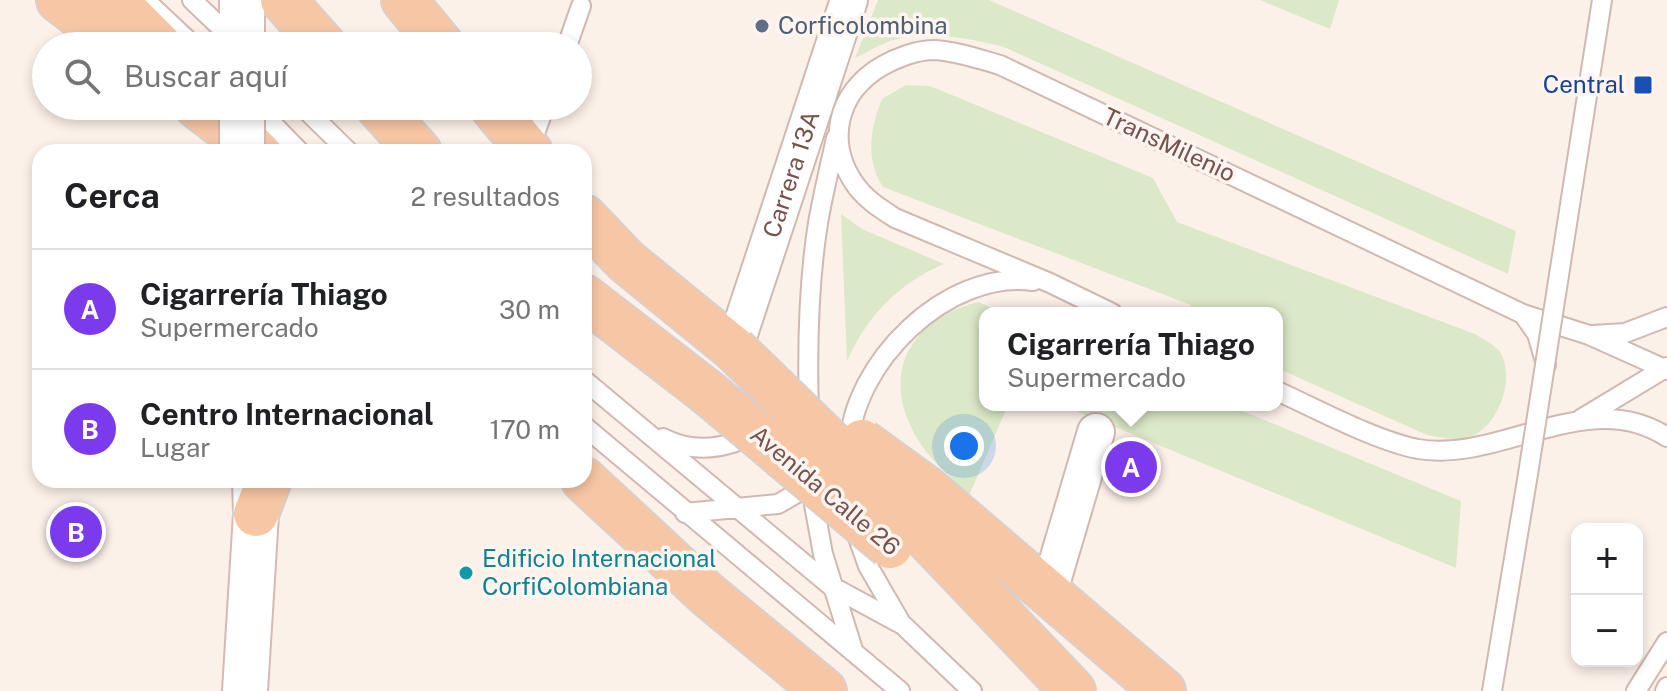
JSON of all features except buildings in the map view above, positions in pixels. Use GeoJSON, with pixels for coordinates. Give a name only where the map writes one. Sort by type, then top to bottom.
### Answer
{"type":"FeatureCollection","features":[{"type":"Feature","properties":{"kind":"main road"},"geometry":{"type":"LineString","coordinates":[[59,0],[101,32]]}},
{"type":"Feature","properties":{"kind":"main road"},"geometry":{"type":"LineString","coordinates":[[114,0],[146,32]]}},
{"type":"Feature","properties":{"kind":"main road"},"geometry":{"type":"LineString","coordinates":[[241,32],[242,0]]}},
{"type":"Feature","properties":{"kind":"main road"},"geometry":{"type":"LineString","coordinates":[[283,0],[312,32]]}},
{"type":"Feature","properties":{"kind":"main road"},"geometry":{"type":"LineString","coordinates":[[404,0],[430,32]]}},
{"type":"Feature","properties":{"kind":"main road"},"geometry":{"type":"LineString","coordinates":[[216,120],[249,144]]}},
{"type":"Feature","properties":{"kind":"main road"},"geometry":{"type":"LineString","coordinates":[[231,120],[253,144]]}},
{"type":"Feature","properties":{"kind":"main road"},"geometry":{"type":"LineString","coordinates":[[242,120],[242,144]]}},
{"type":"Feature","properties":{"kind":"main road"},"geometry":{"type":"LineString","coordinates":[[390,120],[412,144]]}},
{"type":"Feature","properties":{"kind":"main road"},"geometry":{"type":"LineString","coordinates":[[504,120],[524,144]]}},
{"type":"Feature","properties":{"kind":"main road"},"geometry":{"type":"LineString","coordinates":[[592,225],[626,261],[734,349],[909,519],[1073,691]]}},
{"type":"Feature","properties":{"kind":"main road","name":"Avenida Calle 26"},"geometry":{"type":"LineString","coordinates":[[592,303],[707,392],[909,519],[1062,691]]}},
{"type":"Feature","properties":{"kind":"main road"},"geometry":{"type":"LineString","coordinates":[[592,487],[708,595]]}},
{"type":"Feature","properties":{"kind":"main road"},"geometry":{"type":"LineString","coordinates":[[567,488],[708,595],[824,691]]}},
{"type":"Feature","properties":{"kind":"main road"},"geometry":{"type":"LineString","coordinates":[[245,691],[260,491]]}},
{"type":"Feature","properties":{"kind":"main road"},"geometry":{"type":"LineString","coordinates":[[909,519],[1049,591],[1163,691]]}},
{"type":"Feature","properties":{"kind":"street","name":"Carrera 13A"},"geometry":{"type":"LineString","coordinates":[[734,349],[849,0]]}},
{"type":"Feature","properties":{"kind":"street"},"geometry":{"type":"LineString","coordinates":[[1049,591],[1096,432]]}},
{"type":"Feature","properties":{"kind":"lane"},"geometry":{"type":"LineString","coordinates":[[145,0],[179,32]]}},
{"type":"Feature","properties":{"kind":"lane"},"geometry":{"type":"LineString","coordinates":[[192,0],[226,32]]}},
{"type":"Feature","properties":{"kind":"lane"},"geometry":{"type":"LineString","coordinates":[[1492,691],[1602,0]]}},
{"type":"Feature","properties":{"kind":"lane"},"geometry":{"type":"LineString","coordinates":[[572,32],[581,6]]}},
{"type":"Feature","properties":{"kind":"lane","name":"TransMilenio"},"geometry":{"type":"LineString","coordinates":[[853,650],[831,586],[811,487],[808,362],[818,223],[844,105],[859,83],[894,59],[932,50],[1000,65],[1523,314],[1589,335],[1666,368]]}},
{"type":"Feature","properties":{"kind":"lane"},"geometry":{"type":"LineString","coordinates":[[269,120],[292,144]]}},
{"type":"Feature","properties":{"kind":"lane"},"geometry":{"type":"LineString","coordinates":[[316,120],[341,144]]}},
{"type":"Feature","properties":{"kind":"lane"},"geometry":{"type":"LineString","coordinates":[[532,144],[540,120]]}},
{"type":"Feature","properties":{"kind":"lane"},"geometry":{"type":"LineString","coordinates":[[837,131],[844,163],[857,186],[873,204],[895,218],[1100,307]]}},
{"type":"Feature","properties":{"kind":"lane"},"geometry":{"type":"LineString","coordinates":[[685,513],[778,504],[811,487],[829,470],[842,450],[865,384],[883,356],[904,332],[929,312],[957,296],[988,285],[1020,279],[1050,283]]}},
{"type":"Feature","properties":{"kind":"lane"},"geometry":{"type":"LineString","coordinates":[[1523,314],[1537,334],[1545,357],[1548,382],[1544,406],[1535,429]]}},
{"type":"Feature","properties":{"kind":"lane","name":"TransMilenio"},"geometry":{"type":"LineString","coordinates":[[1589,335],[1625,333],[1667,317]]}},
{"type":"Feature","properties":{"kind":"lane","name":"TransMilenio"},"geometry":{"type":"LineString","coordinates":[[640,425],[667,440],[696,447],[728,445],[756,434],[780,416],[798,391],[808,362]]}},
{"type":"Feature","properties":{"kind":"lane","name":"TransMilenio"},"geometry":{"type":"LineString","coordinates":[[1578,420],[1666,368]]}},
{"type":"Feature","properties":{"kind":"lane","name":"TransMilenio"},"geometry":{"type":"LineString","coordinates":[[592,386],[831,586]]}},
{"type":"Feature","properties":{"kind":"lane","name":"TransMilenio"},"geometry":{"type":"LineString","coordinates":[[1283,394],[1368,432],[1418,449],[1463,450],[1578,420],[1618,420],[1653,428],[1667,437]]}},
{"type":"Feature","properties":{"kind":"lane"},"geometry":{"type":"LineString","coordinates":[[849,430],[847,507],[868,566],[903,625]]}},
{"type":"Feature","properties":{"kind":"lane","name":"TransMilenio"},"geometry":{"type":"LineString","coordinates":[[592,433],[900,691]]}},
{"type":"Feature","properties":{"kind":"lane"},"geometry":{"type":"LineString","coordinates":[[831,586],[903,625],[972,691]]}},
{"type":"Feature","properties":{"kind":"lane"},"geometry":{"type":"LineString","coordinates":[[1636,691],[1667,642]]}},
{"type":"Feature","properties":{"kind":"green space"},"geometry":{"type":"Polygon","coordinates":[[[878,0],[989,0],[1516,231],[1508,274],[1004,47],[933,35],[904,37],[855,58],[878,0]]]}},
{"type":"Feature","properties":{"kind":"green space"},"geometry":{"type":"Polygon","coordinates":[[[1260,0],[1339,0],[1330,29],[1260,0]]]}},
{"type":"Feature","properties":{"kind":"green space"},"geometry":{"type":"Polygon","coordinates":[[[906,85],[930,86],[1153,178],[1177,222],[1475,334],[1500,352],[1506,375],[1502,400],[1489,423],[1470,437],[1455,439],[1427,435],[1283,371],[1283,307],[1192,307],[883,187],[874,166],[871,144],[882,99],[906,85]]]}},
{"type":"Feature","properties":{"kind":"green space"},"geometry":{"type":"Polygon","coordinates":[[[841,214],[862,229],[944,264],[913,281],[886,303],[864,330],[847,361],[841,214]]]}},
{"type":"Feature","properties":{"kind":"green space"},"geometry":{"type":"Polygon","coordinates":[[[978,302],[990,307],[979,307],[979,411],[1005,411],[969,496],[923,448],[907,416],[901,394],[901,373],[907,354],[918,337],[934,322],[954,310],[978,302]]]}},
{"type":"Feature","properties":{"kind":"green space"},"geometry":{"type":"Polygon","coordinates":[[[1077,411],[1243,411],[1461,501],[1456,568],[1077,411]]]}},
{"type":"Feature","properties":{"kind":"place","name":"Corficolombina"},"geometry":{"type":"Point","coordinates":[762,26]}},
{"type":"Feature","properties":{"kind":"place","name":"Central"},"geometry":{"type":"Point","coordinates":[1643,85]}},
{"type":"Feature","properties":{"kind":"place","name":"Cigarrería Thiago"},"geometry":{"type":"Point","coordinates":[1131,467]}},
{"type":"Feature","properties":{"kind":"place","name":"Centro Internacional"},"geometry":{"type":"Point","coordinates":[76,532]}},
{"type":"Feature","properties":{"kind":"place","name":"Edificio Internacional CorfiColombiana"},"geometry":{"type":"Point","coordinates":[466,573]}}]}
